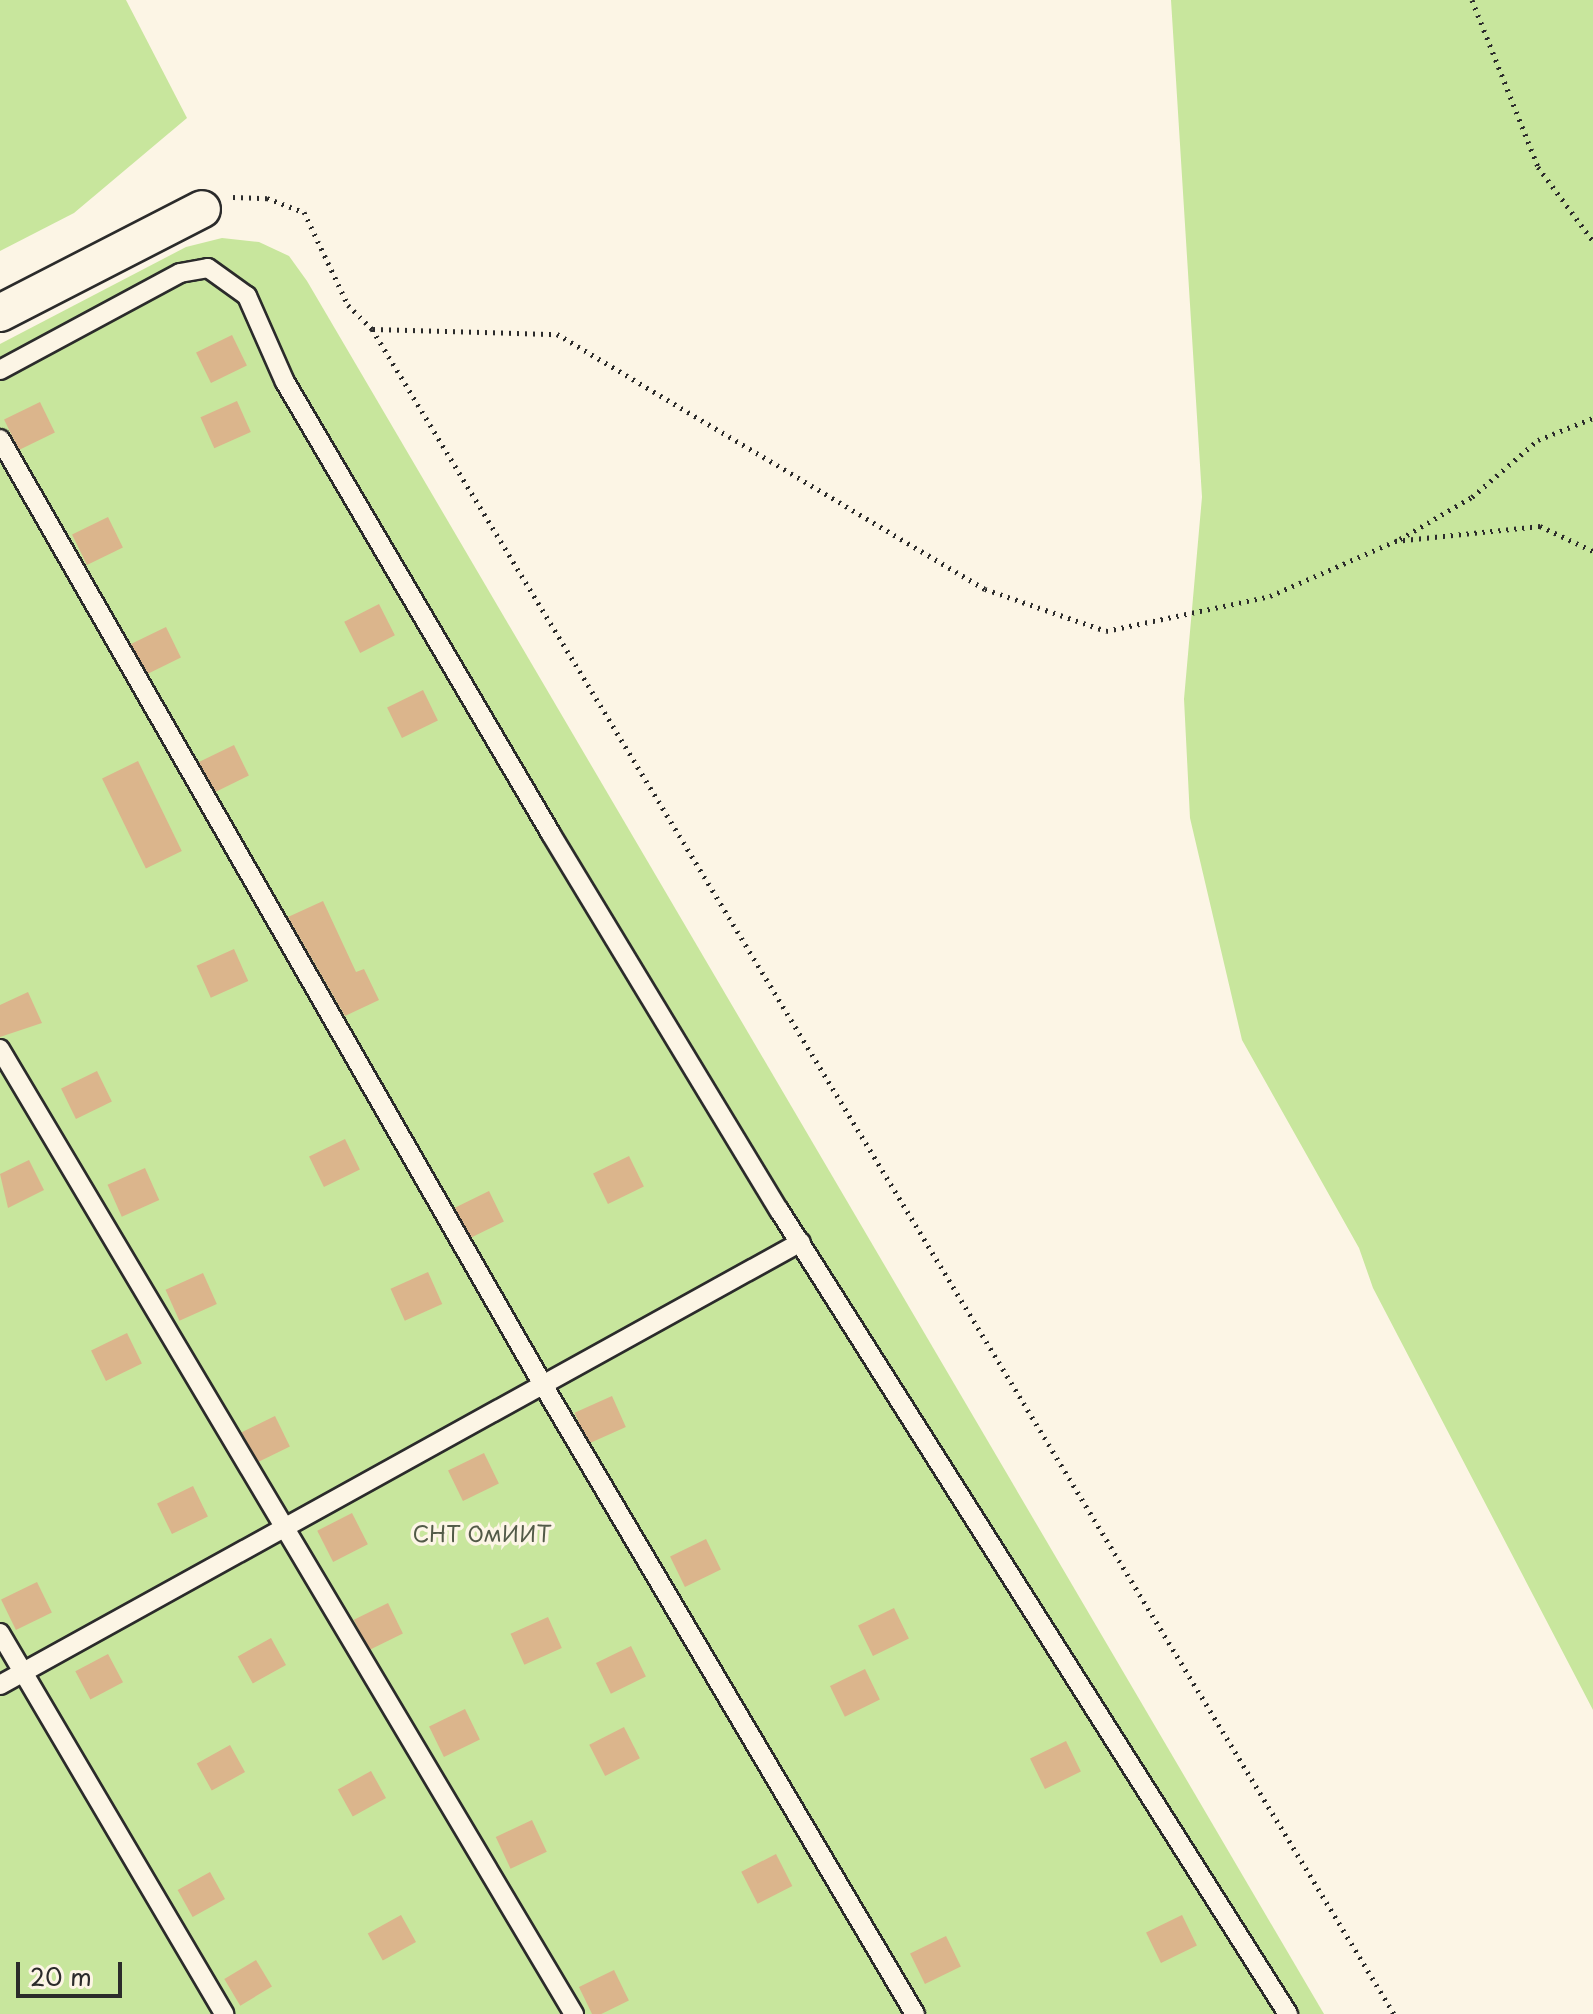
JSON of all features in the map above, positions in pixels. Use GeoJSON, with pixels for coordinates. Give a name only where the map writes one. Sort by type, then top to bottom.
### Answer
{"type":"FeatureCollection","features":[{"type":"Feature","properties":{"kind":"street"},"geometry":{"type":"LineString","coordinates":[[0,313],[202,209]]}},
{"type":"Feature","properties":{"kind":"lane"},"geometry":{"type":"LineString","coordinates":[[0,370],[180,273],[208,268],[247,296],[285,382],[409,599],[801,1242],[1288,2014]]}},
{"type":"Feature","properties":{"kind":"lane"},"geometry":{"type":"LineString","coordinates":[[0,439],[543,1385],[915,2014]]}},
{"type":"Feature","properties":{"kind":"lane"},"geometry":{"type":"LineString","coordinates":[[0,1049],[574,2014]]}},
{"type":"Feature","properties":{"kind":"lane"},"geometry":{"type":"LineString","coordinates":[[0,1685],[801,1242]]}},
{"type":"Feature","properties":{"kind":"lane"},"geometry":{"type":"LineString","coordinates":[[0,1633],[224,2014]]}},
{"type":"Feature","properties":{"kind":"path"},"geometry":{"type":"LineString","coordinates":[[1472,0],[1538,167],[1593,241]]}},
{"type":"Feature","properties":{"kind":"path"},"geometry":{"type":"LineString","coordinates":[[202,209],[233,196],[267,198],[304,212],[348,305],[372,329],[1394,2014]]}},
{"type":"Feature","properties":{"kind":"path"},"geometry":{"type":"LineString","coordinates":[[372,329],[557,334],[985,589],[1106,631],[1270,596],[1395,541],[1472,497],[1538,440],[1593,418]]}},
{"type":"Feature","properties":{"kind":"path"},"geometry":{"type":"LineString","coordinates":[[1395,541],[1540,526],[1593,551]]}},
{"type":"Feature","properties":{"kind":"green space"},"geometry":{"type":"Polygon","coordinates":[[[0,0],[126,0],[187,118],[74,213],[0,251],[0,0]]]}},
{"type":"Feature","properties":{"kind":"green space"},"geometry":{"type":"Polygon","coordinates":[[[1171,0],[1593,0],[1593,1710],[1373,1288],[1359,1248],[1242,1040],[1190,818],[1184,699],[1202,497],[1171,0]]]}},
{"type":"Feature","properties":{"kind":"green space","name":"СНТ ОмИИТ"},"geometry":{"type":"Polygon","coordinates":[[[222,238],[259,242],[289,256],[307,281],[1324,2014],[0,2014],[0,344],[186,247],[222,238]]]}},
{"type":"Feature","properties":{"kind":"building"},"geometry":{"type":"Polygon","coordinates":[[[232,335],[247,366],[211,383],[196,353],[232,335]]]}},
{"type":"Feature","properties":{"kind":"building"},"geometry":{"type":"Polygon","coordinates":[[[237,401],[251,432],[214,448],[200,417],[237,401]]]}},
{"type":"Feature","properties":{"kind":"building"},"geometry":{"type":"Polygon","coordinates":[[[40,402],[55,433],[19,450],[4,420],[40,402]]]}},
{"type":"Feature","properties":{"kind":"building"},"geometry":{"type":"Polygon","coordinates":[[[108,517],[123,548],[87,565],[72,535],[108,517]]]}},
{"type":"Feature","properties":{"kind":"building"},"geometry":{"type":"Polygon","coordinates":[[[379,604],[395,635],[360,653],[344,622],[379,604]]]}},
{"type":"Feature","properties":{"kind":"building"},"geometry":{"type":"Polygon","coordinates":[[[166,627],[181,658],[146,675],[131,644],[166,627]]]}},
{"type":"Feature","properties":{"kind":"building"},"geometry":{"type":"Polygon","coordinates":[[[423,690],[438,721],[402,738],[387,708],[423,690]]]}},
{"type":"Feature","properties":{"kind":"building"},"geometry":{"type":"Polygon","coordinates":[[[234,745],[249,776],[214,793],[199,762],[234,745]]]}},
{"type":"Feature","properties":{"kind":"building"},"geometry":{"type":"Polygon","coordinates":[[[138,761],[182,851],[146,868],[102,779],[138,761]]]}},
{"type":"Feature","properties":{"kind":"building"},"geometry":{"type":"Polygon","coordinates":[[[323,901],[356,972],[364,969],[379,1000],[345,1016],[288,917],[323,901]]]}},
{"type":"Feature","properties":{"kind":"building"},"geometry":{"type":"Polygon","coordinates":[[[234,949],[248,981],[211,998],[197,966],[234,949]]]}},
{"type":"Feature","properties":{"kind":"building"},"geometry":{"type":"Polygon","coordinates":[[[28,992],[42,1023],[0,1037],[0,1005],[28,992]]]}},
{"type":"Feature","properties":{"kind":"building"},"geometry":{"type":"Polygon","coordinates":[[[97,1071],[112,1102],[76,1119],[61,1089],[97,1071]]]}},
{"type":"Feature","properties":{"kind":"building"},"geometry":{"type":"Polygon","coordinates":[[[345,1139],[360,1170],[324,1187],[309,1157],[345,1139]]]}},
{"type":"Feature","properties":{"kind":"building"},"geometry":{"type":"Polygon","coordinates":[[[629,1156],[644,1187],[608,1204],[593,1174],[629,1156]]]}},
{"type":"Feature","properties":{"kind":"building"},"geometry":{"type":"Polygon","coordinates":[[[29,1160],[44,1190],[8,1208],[0,1174],[29,1160]]]}},
{"type":"Feature","properties":{"kind":"building"},"geometry":{"type":"Polygon","coordinates":[[[145,1168],[159,1200],[122,1217],[108,1185],[145,1168]]]}},
{"type":"Feature","properties":{"kind":"building"},"geometry":{"type":"Polygon","coordinates":[[[489,1191],[504,1222],[470,1238],[455,1208],[489,1191]]]}},
{"type":"Feature","properties":{"kind":"building"},"geometry":{"type":"Polygon","coordinates":[[[428,1272],[442,1304],[405,1321],[391,1289],[428,1272]]]}},
{"type":"Feature","properties":{"kind":"building"},"geometry":{"type":"Polygon","coordinates":[[[203,1273],[217,1304],[179,1321],[166,1290],[203,1273]]]}},
{"type":"Feature","properties":{"kind":"building"},"geometry":{"type":"Polygon","coordinates":[[[127,1333],[142,1364],[106,1381],[91,1351],[127,1333]]]}},
{"type":"Feature","properties":{"kind":"building"},"geometry":{"type":"Polygon","coordinates":[[[612,1396],[626,1427],[588,1444],[575,1413],[612,1396]]]}},
{"type":"Feature","properties":{"kind":"building"},"geometry":{"type":"Polygon","coordinates":[[[275,1416],[290,1447],[257,1463],[242,1432],[275,1416]]]}},
{"type":"Feature","properties":{"kind":"building"},"geometry":{"type":"Polygon","coordinates":[[[484,1453],[499,1484],[463,1501],[448,1471],[484,1453]]]}},
{"type":"Feature","properties":{"kind":"building"},"geometry":{"type":"Polygon","coordinates":[[[193,1486],[208,1517],[172,1534],[157,1504],[193,1486]]]}},
{"type":"Feature","properties":{"kind":"building"},"geometry":{"type":"Polygon","coordinates":[[[352,1513],[368,1544],[333,1562],[317,1531],[352,1513]]]}},
{"type":"Feature","properties":{"kind":"building"},"geometry":{"type":"Polygon","coordinates":[[[706,1539],[721,1570],[685,1587],[670,1557],[706,1539]]]}},
{"type":"Feature","properties":{"kind":"building"},"geometry":{"type":"Polygon","coordinates":[[[37,1582],[52,1613],[16,1630],[1,1600],[37,1582]]]}},
{"type":"Feature","properties":{"kind":"building"},"geometry":{"type":"Polygon","coordinates":[[[388,1603],[403,1634],[369,1650],[354,1620],[388,1603]]]}},
{"type":"Feature","properties":{"kind":"building"},"geometry":{"type":"Polygon","coordinates":[[[894,1608],[909,1639],[873,1656],[858,1626],[894,1608]]]}},
{"type":"Feature","properties":{"kind":"building"},"geometry":{"type":"Polygon","coordinates":[[[548,1617],[562,1648],[524,1665],[511,1634],[548,1617]]]}},
{"type":"Feature","properties":{"kind":"building"},"geometry":{"type":"Polygon","coordinates":[[[271,1638],[286,1665],[253,1684],[238,1656],[271,1638]]]}},
{"type":"Feature","properties":{"kind":"building"},"geometry":{"type":"Polygon","coordinates":[[[631,1646],[646,1677],[611,1694],[596,1663],[631,1646]]]}},
{"type":"Feature","properties":{"kind":"building"},"geometry":{"type":"Polygon","coordinates":[[[108,1654],[123,1682],[90,1700],[75,1671],[108,1654]]]}},
{"type":"Feature","properties":{"kind":"building"},"geometry":{"type":"Polygon","coordinates":[[[865,1669],[880,1700],[845,1717],[830,1686],[865,1669]]]}},
{"type":"Feature","properties":{"kind":"building"},"geometry":{"type":"Polygon","coordinates":[[[465,1709],[480,1740],[444,1757],[429,1727],[465,1709]]]}},
{"type":"Feature","properties":{"kind":"building"},"geometry":{"type":"Polygon","coordinates":[[[624,1727],[640,1758],[605,1776],[589,1745],[624,1727]]]}},
{"type":"Feature","properties":{"kind":"building"},"geometry":{"type":"Polygon","coordinates":[[[1066,1741],[1081,1772],[1045,1789],[1030,1759],[1066,1741]]]}},
{"type":"Feature","properties":{"kind":"building"},"geometry":{"type":"Polygon","coordinates":[[[230,1745],[245,1772],[212,1791],[197,1763],[230,1745]]]}},
{"type":"Feature","properties":{"kind":"building"},"geometry":{"type":"Polygon","coordinates":[[[371,1771],[386,1798],[353,1817],[338,1789],[371,1771]]]}},
{"type":"Feature","properties":{"kind":"building"},"geometry":{"type":"Polygon","coordinates":[[[532,1820],[547,1852],[511,1869],[496,1837],[532,1820]]]}},
{"type":"Feature","properties":{"kind":"building"},"geometry":{"type":"Polygon","coordinates":[[[776,1854],[792,1886],[758,1904],[741,1872],[776,1854]]]}},
{"type":"Feature","properties":{"kind":"building"},"geometry":{"type":"Polygon","coordinates":[[[210,1872],[225,1899],[193,1917],[178,1890],[210,1872]]]}},
{"type":"Feature","properties":{"kind":"building"},"geometry":{"type":"Polygon","coordinates":[[[401,1915],[416,1942],[383,1961],[368,1933],[401,1915]]]}},
{"type":"Feature","properties":{"kind":"building"},"geometry":{"type":"Polygon","coordinates":[[[1182,1915],[1197,1946],[1161,1963],[1146,1933],[1182,1915]]]}},
{"type":"Feature","properties":{"kind":"building"},"geometry":{"type":"Polygon","coordinates":[[[946,1936],[961,1967],[925,1984],[910,1954],[946,1936]]]}},
{"type":"Feature","properties":{"kind":"building"},"geometry":{"type":"Polygon","coordinates":[[[256,1960],[272,1987],[240,2006],[224,1979],[256,1960]]]}},
{"type":"Feature","properties":{"kind":"building"},"geometry":{"type":"Polygon","coordinates":[[[614,1970],[629,2001],[601,2014],[592,2014],[579,1987],[614,1970]]]}}]}
